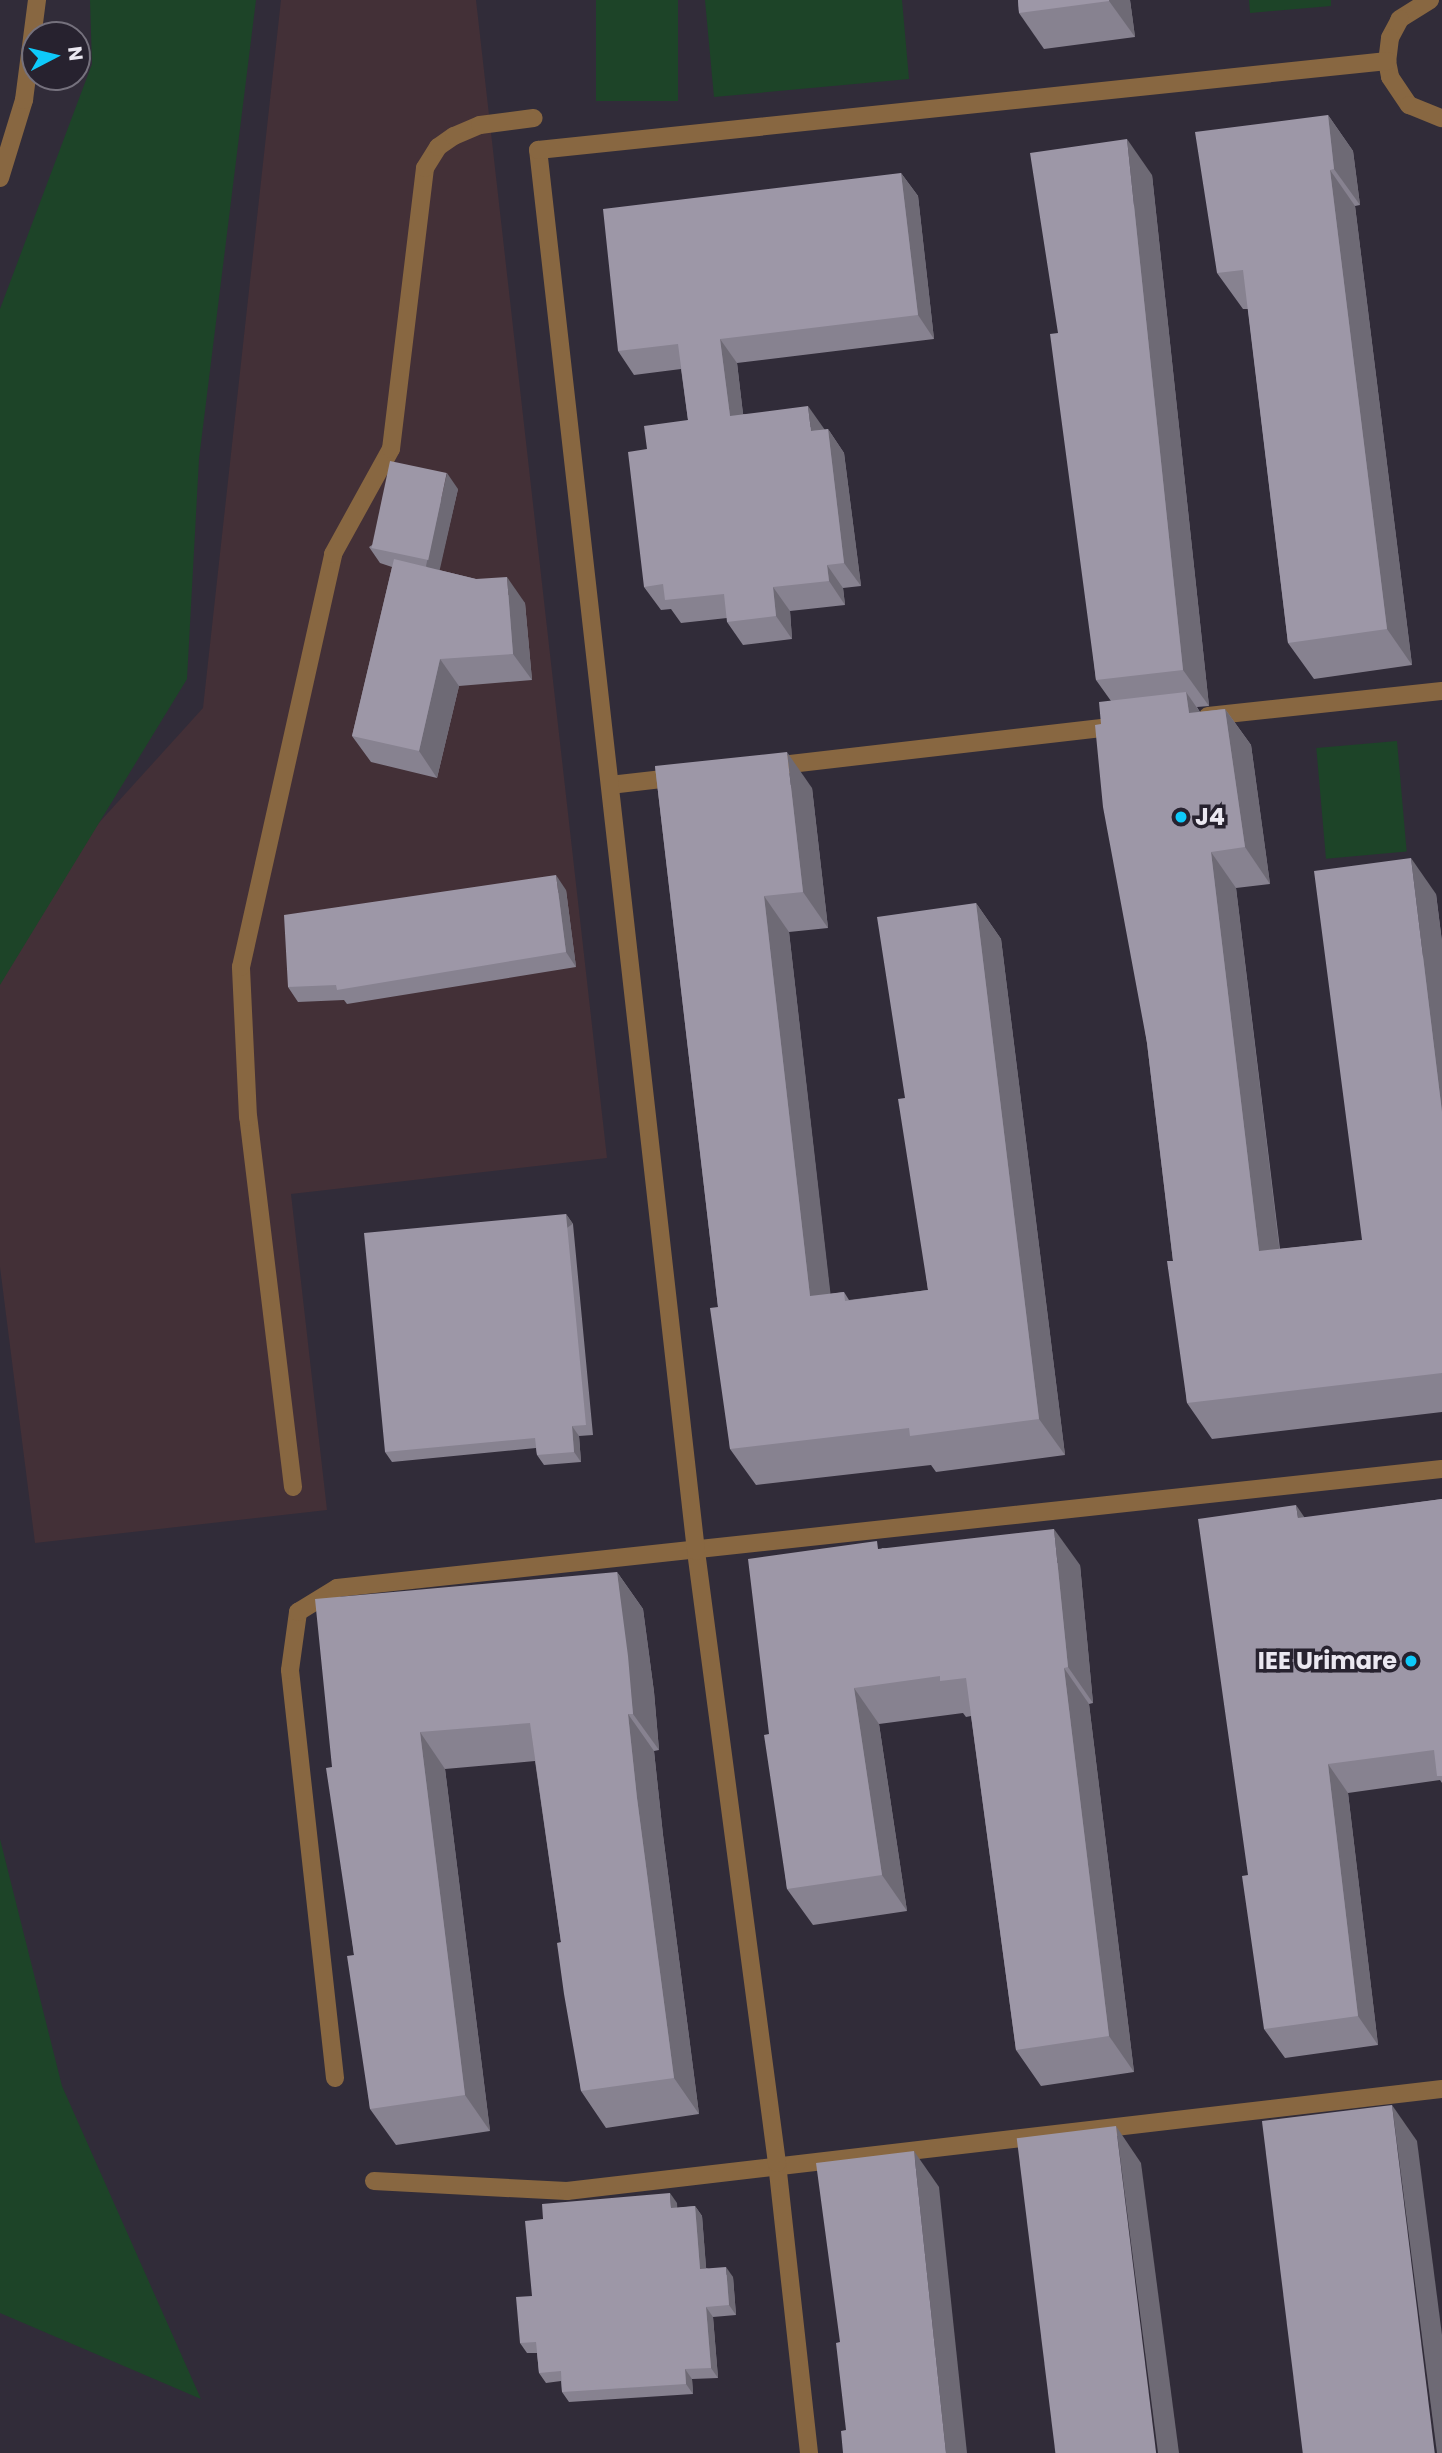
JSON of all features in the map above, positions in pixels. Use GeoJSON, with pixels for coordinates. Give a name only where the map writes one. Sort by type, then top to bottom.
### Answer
{"type":"FeatureCollection","features":[{"type":"Feature","properties":{"kind":"street"},"geometry":{"type":"LineString","coordinates":[[0,178],[24,100],[37,0]]}},
{"type":"Feature","properties":{"kind":"street"},"geometry":{"type":"LineString","coordinates":[[1430,0],[1401,19],[1390,38],[1387,61],[1390,78],[1409,105],[1442,118]]}},
{"type":"Feature","properties":{"kind":"street"},"geometry":{"type":"LineString","coordinates":[[808,2453],[777,2163],[696,1551],[538,150],[1387,61]]}},
{"type":"Feature","properties":{"kind":"street"},"geometry":{"type":"LineString","coordinates":[[293,1487],[247,1117],[241,967],[333,554],[391,449],[425,169],[438,147],[454,136],[480,125],[534,118]]}},
{"type":"Feature","properties":{"kind":"street"},"geometry":{"type":"LineString","coordinates":[[1185,719],[1442,691]]}},
{"type":"Feature","properties":{"kind":"street"},"geometry":{"type":"LineString","coordinates":[[747,769],[1131,724]]}},
{"type":"Feature","properties":{"kind":"street"},"geometry":{"type":"LineString","coordinates":[[610,785],[692,775]]}},
{"type":"Feature","properties":{"kind":"street"},"geometry":{"type":"LineString","coordinates":[[335,2078],[290,1670],[298,1612],[337,1588],[1442,1469]]}},
{"type":"Feature","properties":{"kind":"street"},"geometry":{"type":"LineString","coordinates":[[374,2181],[567,2191],[777,2163],[1442,2089]]}},
{"type":"Feature","properties":{"kind":"shaded area"},"geometry":{"type":"Polygon","coordinates":[[[281,0],[476,0],[607,1158],[291,1194],[327,1510],[35,1543],[0,1267],[0,932],[203,708],[281,0]]]}},
{"type":"Feature","properties":{"kind":"green space"},"geometry":{"type":"Polygon","coordinates":[[[90,0],[256,0],[199,459],[187,679],[0,985],[0,309],[82,91],[91,91],[90,0]]]}},
{"type":"Feature","properties":{"kind":"green space"},"geometry":{"type":"Polygon","coordinates":[[[596,0],[678,0],[678,101],[596,101],[596,0]]]}},
{"type":"Feature","properties":{"kind":"green space"},"geometry":{"type":"Polygon","coordinates":[[[705,0],[902,0],[909,79],[714,97],[705,0]]]}},
{"type":"Feature","properties":{"kind":"green space"},"geometry":{"type":"Polygon","coordinates":[[[1249,0],[1331,0],[1331,6],[1250,13],[1249,0]]]}},
{"type":"Feature","properties":{"kind":"green space"},"geometry":{"type":"Polygon","coordinates":[[[1397,741],[1407,852],[1326,859],[1316,748],[1397,741]]]}},
{"type":"Feature","properties":{"kind":"green space"},"geometry":{"type":"Polygon","coordinates":[[[0,1839],[62,2086],[201,2399],[0,2313],[0,1839]]]}},
{"type":"Feature","properties":{"kind":"building"},"geometry":{"type":"Polygon","coordinates":[[[1018,0],[1109,0],[1109,1],[1019,13],[1018,0]]]}},
{"type":"Feature","properties":{"kind":"building"},"geometry":{"type":"Polygon","coordinates":[[[1328,115],[1334,169],[1330,170],[1387,629],[1288,643],[1243,270],[1217,273],[1195,132],[1328,115]]]}},
{"type":"Feature","properties":{"kind":"building"},"geometry":{"type":"Polygon","coordinates":[[[1127,139],[1183,670],[1096,680],[1050,334],[1058,333],[1030,153],[1127,139]]]}},
{"type":"Feature","properties":{"kind":"building"},"geometry":{"type":"Polygon","coordinates":[[[901,173],[918,315],[720,339],[730,416],[808,406],[811,431],[828,429],[844,563],[827,565],[829,581],[773,587],[776,616],[727,622],[724,594],[665,600],[663,584],[644,587],[628,452],[647,449],[644,426],[688,420],[678,344],[618,351],[603,209],[901,173]]]}},
{"type":"Feature","properties":{"kind":"building"},"geometry":{"type":"Polygon","coordinates":[[[390,461],[447,473],[428,560],[371,548],[390,461]]]}},
{"type":"Feature","properties":{"kind":"building"},"geometry":{"type":"Polygon","coordinates":[[[394,559],[476,579],[507,577],[513,654],[440,659],[419,751],[352,736],[394,559]]]}},
{"type":"Feature","properties":{"kind":"building"},"geometry":{"type":"Polygon","coordinates":[[[1186,692],[1189,713],[1225,709],[1245,847],[1211,852],[1259,1251],[1362,1240],[1314,871],[1411,858],[1442,1112],[1442,1373],[1187,1403],[1167,1261],[1173,1261],[1147,1043],[1103,807],[1095,725],[1101,724],[1099,702],[1186,692]]]}},
{"type":"Feature","properties":{"kind":"building"},"geometry":{"type":"Polygon","coordinates":[[[787,752],[803,892],[764,896],[810,1296],[844,1292],[845,1301],[928,1290],[898,1099],[905,1098],[877,917],[976,903],[1039,1419],[910,1436],[909,1428],[730,1449],[710,1308],[718,1307],[655,766],[787,752]]]}},
{"type":"Feature","properties":{"kind":"building"},"geometry":{"type":"Polygon","coordinates":[[[556,875],[566,952],[337,990],[336,985],[288,987],[284,915],[556,875]]]}},
{"type":"Feature","properties":{"kind":"building"},"geometry":{"type":"Polygon","coordinates":[[[566,1214],[586,1425],[572,1426],[574,1452],[537,1455],[535,1438],[385,1452],[364,1233],[566,1214]]]}},
{"type":"Feature","properties":{"kind":"building"},"geometry":{"type":"Polygon","coordinates":[[[1442,1499],[1442,1776],[1437,1776],[1434,1750],[1328,1764],[1358,2016],[1264,2029],[1242,1876],[1248,1875],[1198,1519],[1296,1505],[1298,1518],[1442,1499]]]}},
{"type":"Feature","properties":{"kind":"building"},"geometry":{"type":"Polygon","coordinates":[[[1054,1529],[1068,1667],[1064,1668],[1109,2036],[1016,2050],[966,1678],[940,1681],[940,1676],[854,1688],[882,1875],[787,1889],[764,1735],[769,1734],[748,1559],[877,1541],[878,1549],[1054,1529]]]}},
{"type":"Feature","properties":{"kind":"building"},"geometry":{"type":"Polygon","coordinates":[[[617,1572],[628,1656],[633,1714],[628,1714],[637,1798],[674,2078],[581,2091],[564,1994],[557,1943],[561,1942],[530,1723],[420,1732],[465,2095],[370,2109],[347,1956],[354,1955],[326,1768],[332,1767],[315,1599],[617,1572]]]}},
{"type":"Feature","properties":{"kind":"building"},"geometry":{"type":"Polygon","coordinates":[[[1392,2105],[1435,2453],[1303,2453],[1262,2121],[1392,2105]]]}},
{"type":"Feature","properties":{"kind":"building"},"geometry":{"type":"Polygon","coordinates":[[[1116,2126],[1156,2453],[1055,2453],[1017,2138],[1116,2126]]]}},
{"type":"Feature","properties":{"kind":"building"},"geometry":{"type":"Polygon","coordinates":[[[914,2151],[946,2453],[843,2453],[841,2431],[846,2430],[836,2343],[840,2342],[816,2163],[914,2151]]]}},
{"type":"Feature","properties":{"kind":"building"},"geometry":{"type":"Polygon","coordinates":[[[670,2193],[671,2208],[695,2206],[700,2269],[726,2267],[729,2305],[706,2307],[711,2368],[685,2369],[686,2384],[562,2392],[561,2371],[539,2373],[536,2342],[520,2343],[516,2297],[532,2296],[525,2221],[543,2219],[542,2204],[670,2193]]]}},
{"type":"Feature","properties":{"kind":"place","name":"J4"},"geometry":{"type":"Point","coordinates":[1181,817]}},
{"type":"Feature","properties":{"kind":"place","name":"IEE Urimare"},"geometry":{"type":"Point","coordinates":[1411,1661]}}]}
